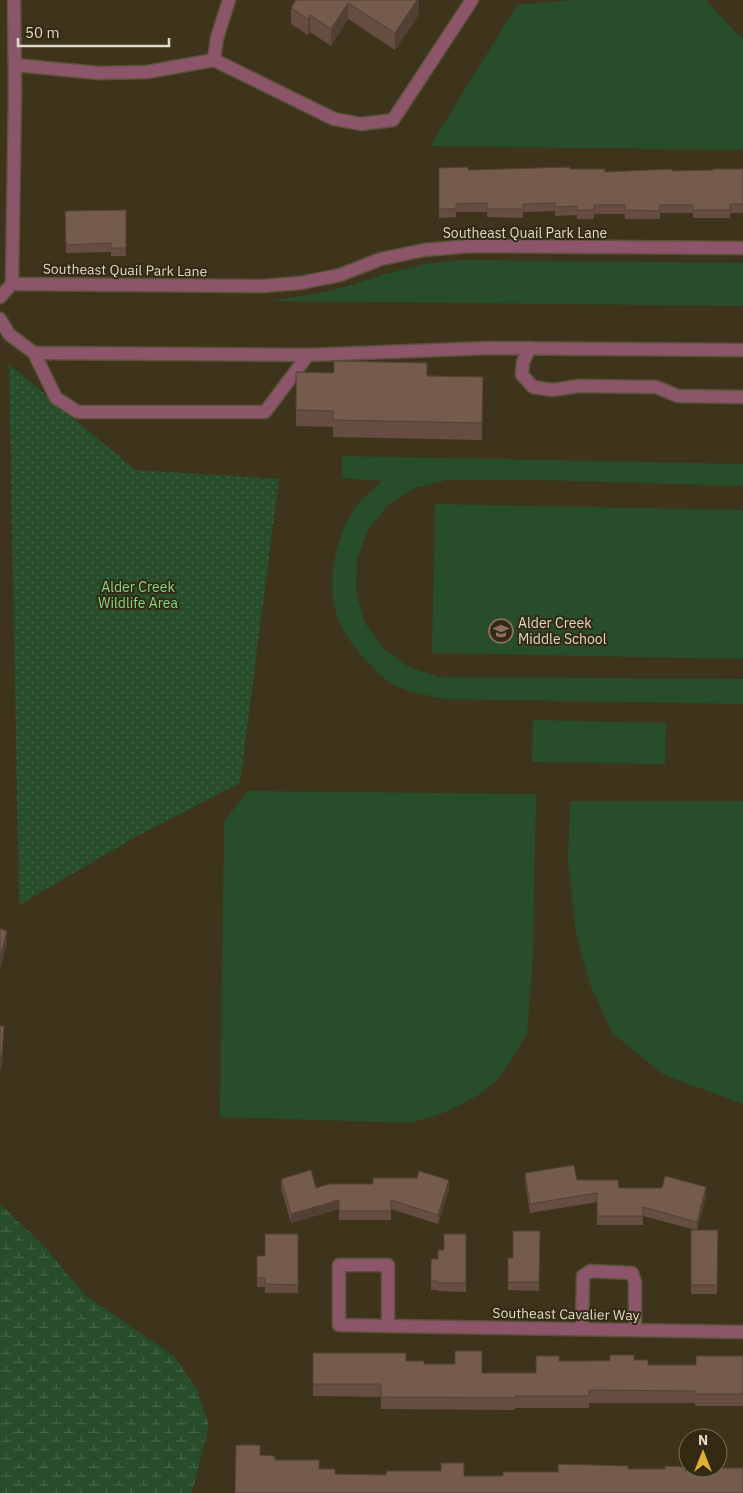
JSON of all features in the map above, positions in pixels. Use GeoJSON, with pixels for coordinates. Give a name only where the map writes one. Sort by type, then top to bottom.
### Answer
{"type":"FeatureCollection","features":[{"type":"Feature","properties":{"kind":"street"},"geometry":{"type":"LineString","coordinates":[[0,296],[12,284],[14,0]]}},
{"type":"Feature","properties":{"kind":"street"},"geometry":{"type":"LineString","coordinates":[[214,60],[217,38],[229,0]]}},
{"type":"Feature","properties":{"kind":"street"},"geometry":{"type":"LineString","coordinates":[[15,65],[98,73],[147,72],[214,60],[334,119],[361,124],[393,120],[472,0]]}},
{"type":"Feature","properties":{"kind":"street","name":"Southeast Quail Park Lane"},"geometry":{"type":"LineString","coordinates":[[12,284],[263,286],[300,283],[340,274],[381,259],[424,250],[472,246],[743,248]]}},
{"type":"Feature","properties":{"kind":"street"},"geometry":{"type":"LineString","coordinates":[[0,319],[8,334],[34,353],[56,398],[78,412],[265,412],[308,355]]}},
{"type":"Feature","properties":{"kind":"street"},"geometry":{"type":"LineString","coordinates":[[34,353],[308,355],[488,348],[743,350]]}},
{"type":"Feature","properties":{"kind":"street"},"geometry":{"type":"LineString","coordinates":[[530,348],[523,362],[522,375],[533,387],[552,390],[579,386],[656,387],[678,396],[743,397]]}},
{"type":"Feature","properties":{"kind":"street","name":"Southeast Cavalier Way"},"geometry":{"type":"LineString","coordinates":[[388,1326],[388,1265],[339,1265],[339,1325],[388,1326],[582,1329],[743,1332]]}},
{"type":"Feature","properties":{"kind":"street"},"geometry":{"type":"LineString","coordinates":[[582,1329],[583,1276],[590,1271],[632,1273],[635,1282],[635,1330]]}},
{"type":"Feature","properties":{"kind":"green space"},"geometry":{"type":"Polygon","coordinates":[[[572,0],[706,0],[735,32],[743,37],[743,150],[430,146],[517,5],[572,0]]]}},
{"type":"Feature","properties":{"kind":"green space"},"geometry":{"type":"Polygon","coordinates":[[[460,260],[743,263],[743,306],[269,301],[331,291],[424,264],[460,260]]]}},
{"type":"Feature","properties":{"kind":"green space","name":"Alder Creek Wildlife Area"},"geometry":{"type":"Polygon","coordinates":[[[9,364],[135,470],[279,479],[240,783],[137,836],[19,905],[9,364]]]}},
{"type":"Feature","properties":{"kind":"green space"},"geometry":{"type":"Polygon","coordinates":[[[342,456],[743,464],[743,486],[539,480],[447,480],[415,488],[388,505],[368,530],[357,560],[356,592],[365,623],[384,649],[410,668],[441,677],[743,679],[743,704],[443,699],[392,684],[377,672],[353,645],[341,626],[335,607],[333,593],[334,561],[343,531],[357,505],[382,481],[342,478],[342,456]]]}},
{"type":"Feature","properties":{"kind":"green space"},"geometry":{"type":"Polygon","coordinates":[[[435,504],[743,510],[743,659],[432,653],[435,504]]]}},
{"type":"Feature","properties":{"kind":"green space"},"geometry":{"type":"Polygon","coordinates":[[[533,720],[666,723],[665,764],[532,762],[533,720]]]}},
{"type":"Feature","properties":{"kind":"green space"},"geometry":{"type":"Polygon","coordinates":[[[248,791],[536,794],[533,956],[527,1033],[513,1058],[497,1080],[477,1096],[446,1112],[411,1123],[220,1117],[224,821],[248,791]]]}},
{"type":"Feature","properties":{"kind":"green space"},"geometry":{"type":"Polygon","coordinates":[[[570,801],[743,801],[743,1104],[664,1075],[612,1033],[590,984],[576,933],[568,861],[570,801]]]}},
{"type":"Feature","properties":{"kind":"green space"},"geometry":{"type":"Polygon","coordinates":[[[0,1204],[43,1245],[85,1295],[175,1357],[196,1388],[209,1426],[192,1493],[0,1493],[0,1204]]]}},
{"type":"Feature","properties":{"kind":"building"},"geometry":{"type":"Polygon","coordinates":[[[296,0],[417,0],[395,33],[348,3],[331,29],[310,15],[308,19],[291,8],[296,0]]]}},
{"type":"Feature","properties":{"kind":"building"},"geometry":{"type":"Polygon","coordinates":[[[468,167],[468,170],[570,167],[570,169],[605,169],[605,172],[672,169],[672,171],[743,169],[743,204],[730,204],[730,210],[693,210],[693,205],[660,205],[660,211],[625,210],[625,205],[594,205],[594,210],[577,210],[577,206],[555,207],[555,203],[523,204],[523,209],[487,209],[487,203],[456,204],[456,209],[439,209],[439,168],[468,167]]]}},
{"type":"Feature","properties":{"kind":"building"},"geometry":{"type":"Polygon","coordinates":[[[126,210],[126,248],[111,248],[111,243],[66,245],[65,211],[126,210]]]}},
{"type":"Feature","properties":{"kind":"building"},"geometry":{"type":"Polygon","coordinates":[[[334,361],[427,363],[427,376],[483,377],[482,423],[333,420],[333,411],[296,410],[296,372],[334,373],[334,361]]]}},
{"type":"Feature","properties":{"kind":"building"},"geometry":{"type":"Polygon","coordinates":[[[0,927],[7,931],[0,958],[0,927]]]}},
{"type":"Feature","properties":{"kind":"building"},"geometry":{"type":"Polygon","coordinates":[[[0,1026],[4,1026],[2,1055],[0,1057],[0,1026]]]}},
{"type":"Feature","properties":{"kind":"building"},"geometry":{"type":"Polygon","coordinates":[[[574,1165],[577,1180],[618,1180],[619,1188],[662,1188],[665,1176],[706,1187],[697,1222],[643,1207],[643,1216],[597,1216],[597,1193],[530,1204],[525,1173],[574,1165]]]}},
{"type":"Feature","properties":{"kind":"building"},"geometry":{"type":"Polygon","coordinates":[[[311,1170],[316,1188],[329,1184],[373,1184],[373,1178],[417,1178],[419,1171],[449,1180],[438,1215],[391,1200],[391,1211],[339,1211],[339,1200],[291,1214],[281,1179],[311,1170]]]}},
{"type":"Feature","properties":{"kind":"building"},"geometry":{"type":"Polygon","coordinates":[[[691,1230],[718,1230],[717,1285],[691,1285],[691,1230]]]}},
{"type":"Feature","properties":{"kind":"building"},"geometry":{"type":"Polygon","coordinates":[[[513,1231],[540,1231],[539,1282],[508,1282],[508,1258],[513,1258],[513,1231]]]}},
{"type":"Feature","properties":{"kind":"building"},"geometry":{"type":"Polygon","coordinates":[[[265,1234],[298,1234],[298,1285],[265,1284],[265,1278],[257,1278],[257,1256],[265,1256],[265,1234]]]}},
{"type":"Feature","properties":{"kind":"building"},"geometry":{"type":"Polygon","coordinates":[[[444,1234],[466,1234],[466,1283],[438,1283],[438,1281],[431,1281],[431,1259],[438,1259],[438,1250],[444,1250],[444,1234]]]}},
{"type":"Feature","properties":{"kind":"building"},"geometry":{"type":"Polygon","coordinates":[[[455,1351],[482,1351],[482,1373],[536,1373],[536,1356],[559,1356],[559,1361],[610,1361],[610,1355],[634,1355],[634,1360],[648,1360],[648,1365],[696,1365],[696,1356],[743,1356],[743,1394],[695,1394],[695,1391],[589,1390],[589,1396],[515,1396],[515,1398],[381,1397],[381,1384],[313,1384],[313,1353],[406,1353],[406,1361],[424,1361],[424,1364],[455,1364],[455,1351]]]}},
{"type":"Feature","properties":{"kind":"building"},"geometry":{"type":"Polygon","coordinates":[[[236,1445],[260,1445],[260,1455],[275,1456],[275,1460],[319,1460],[319,1469],[335,1469],[335,1474],[386,1475],[386,1471],[441,1471],[441,1463],[464,1463],[464,1476],[503,1476],[503,1472],[558,1472],[558,1464],[628,1466],[628,1469],[665,1469],[665,1466],[678,1467],[678,1478],[728,1478],[728,1468],[743,1468],[743,1493],[235,1493],[236,1445]]]}},
{"type":"Feature","properties":{"kind":"place","name":"Alder Creek Middle School"},"geometry":{"type":"Point","coordinates":[501,631]}}]}
